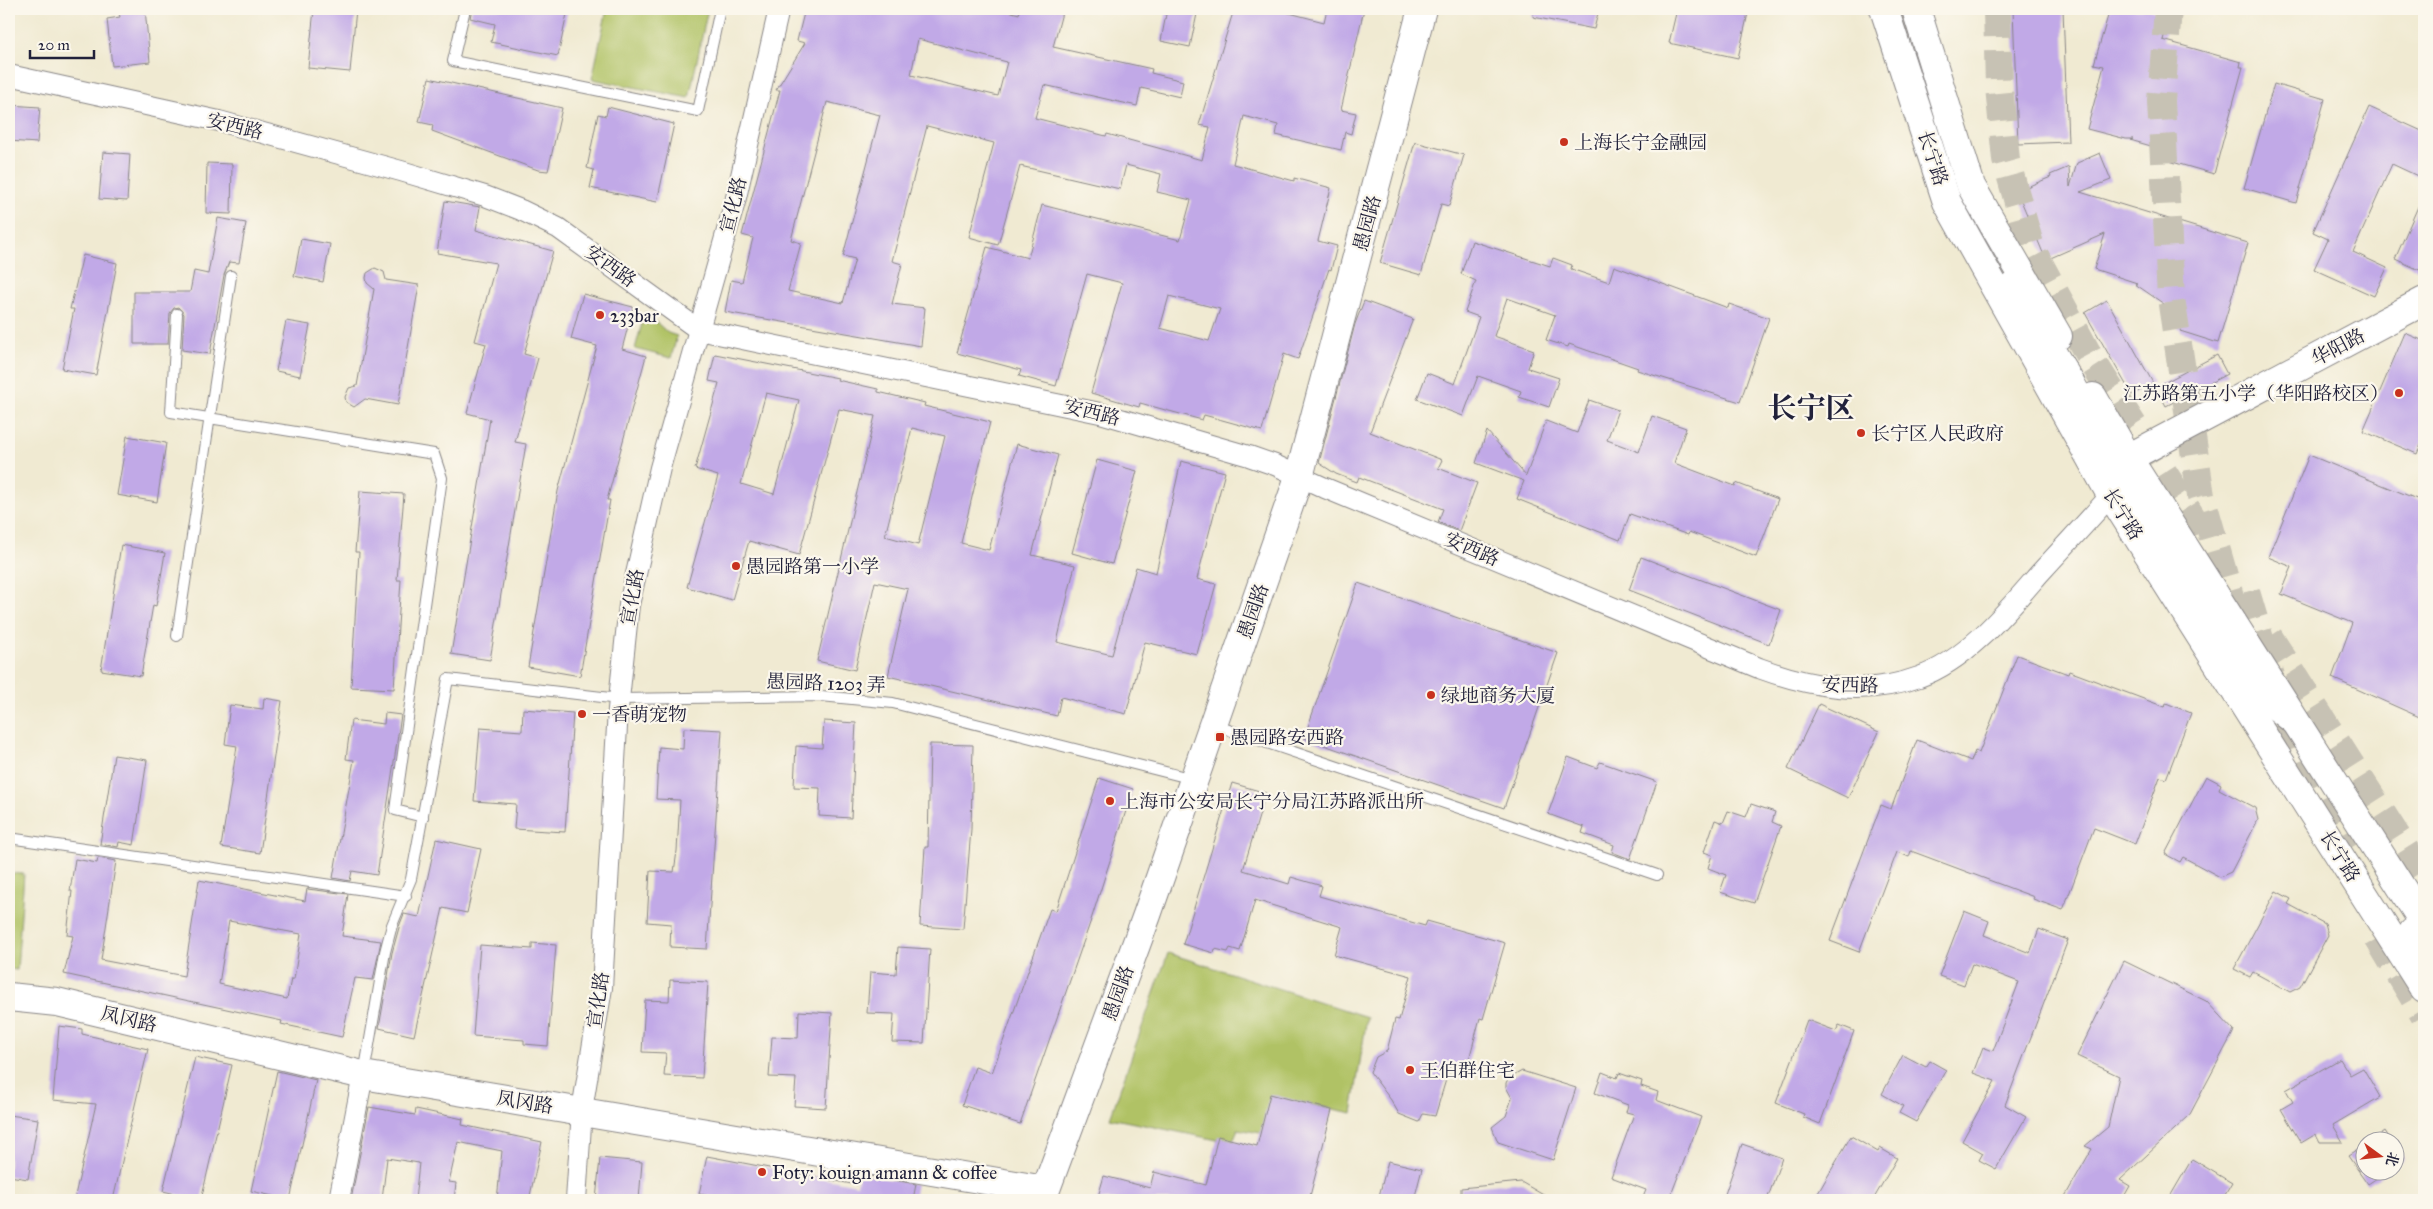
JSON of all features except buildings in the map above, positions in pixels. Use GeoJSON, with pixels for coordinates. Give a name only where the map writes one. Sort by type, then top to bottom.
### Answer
{"type":"FeatureCollection","features":[{"type":"Feature","properties":{"kind":"main road","name":"愚园路"},"geometry":{"type":"LineString","coordinates":[[1044,1195],[1147,915],[1299,477],[1422,9]]}},
{"type":"Feature","properties":{"kind":"main road","name":"长宁路"},"geometry":{"type":"LineString","coordinates":[[1884,9],[1947,202],[2119,476],[2424,989]]}},
{"type":"Feature","properties":{"kind":"main road","name":"长宁路"},"geometry":{"type":"LineString","coordinates":[[1916,9],[1971,186],[2119,476],[2155,526],[2244,682],[2295,721],[2421,936]]}},
{"type":"Feature","properties":{"kind":"main road"},"geometry":{"type":"LineString","coordinates":[[2013,287],[2071,384],[2119,476]]}},
{"type":"Feature","properties":{"kind":"main road","name":"华阳路"},"geometry":{"type":"LineString","coordinates":[[2119,476],[2424,301]]}},
{"type":"Feature","properties":{"kind":"main road","name":"凤冈路"},"geometry":{"type":"LineString","coordinates":[[9,997],[57,1002],[363,1075],[539,1105],[582,1110],[1044,1195]]}},
{"type":"Feature","properties":{"kind":"street","name":"宣化路"},"geometry":{"type":"LineString","coordinates":[[576,1200],[582,1110],[602,988],[619,699],[629,605],[638,558],[660,468],[735,202],[779,9]]}},
{"type":"Feature","properties":{"kind":"street","name":"安西路"},"geometry":{"type":"LineString","coordinates":[[9,75],[219,121],[401,170],[485,196],[558,228],[700,330],[1100,413],[1249,456],[1275,465],[1299,477],[1759,668],[1788,679],[1823,687],[1860,689],[1892,685],[1920,677],[1947,663],[1978,639],[2005,613],[2119,476]]}},
{"type":"Feature","properties":{"kind":"street"},"geometry":{"type":"LineString","coordinates":[[339,1200],[363,1075]]}},
{"type":"Feature","properties":{"kind":"lane"},"geometry":{"type":"LineString","coordinates":[[465,9],[453,61],[698,110],[720,9]]}},
{"type":"Feature","properties":{"kind":"lane"},"geometry":{"type":"LineString","coordinates":[[177,636],[232,276]]}},
{"type":"Feature","properties":{"kind":"lane"},"geometry":{"type":"LineString","coordinates":[[176,314],[171,412],[434,454],[442,478],[395,810],[423,817],[411,879],[406,896],[392,925],[385,952],[363,1075]]}},
{"type":"Feature","properties":{"kind":"lane","name":"愚园路 1203 弄"},"geometry":{"type":"LineString","coordinates":[[423,817],[448,679],[619,699],[821,696],[893,702],[1194,779]]}},
{"type":"Feature","properties":{"kind":"lane"},"geometry":{"type":"LineString","coordinates":[[1213,724],[1657,876]]}},
{"type":"Feature","properties":{"kind":"lane"},"geometry":{"type":"LineString","coordinates":[[9,838],[406,896]]}},
{"type":"Feature","properties":{"kind":"green space"},"geometry":{"type":"Polygon","coordinates":[[[607,9],[708,9],[689,98],[592,79],[607,9]]]}},
{"type":"Feature","properties":{"kind":"green space"},"geometry":{"type":"Polygon","coordinates":[[[645,312],[668,333],[677,336],[671,358],[635,349],[645,312]]]}},
{"type":"Feature","properties":{"kind":"green space"},"geometry":{"type":"Polygon","coordinates":[[[9,873],[24,874],[17,970],[9,969],[9,873]]]}},
{"type":"Feature","properties":{"kind":"green space"},"geometry":{"type":"Polygon","coordinates":[[[1168,953],[1367,1017],[1352,1113],[1285,1099],[1272,1135],[1238,1129],[1232,1143],[1110,1118],[1168,953]]]}},
{"type":"Feature","properties":{"kind":"tunnel"},"geometry":{"type":"LineString","coordinates":[[1901,9],[1920,64]]}},
{"type":"Feature","properties":{"kind":"tunnel"},"geometry":{"type":"LineString","coordinates":[[1997,9],[1999,87],[2006,160],[2031,248],[2089,356],[2202,533]]}},
{"type":"Feature","properties":{"kind":"tunnel"},"geometry":{"type":"LineString","coordinates":[[2168,9],[2161,101],[2171,298],[2201,496],[2238,624]]}},
{"type":"Feature","properties":{"kind":"tunnel"},"geometry":{"type":"LineString","coordinates":[[1980,221],[1996,258],[2013,287]]}},
{"type":"Feature","properties":{"kind":"tunnel"},"geometry":{"type":"LineString","coordinates":[[2246,592],[2271,676]]}},
{"type":"Feature","properties":{"kind":"tunnel"},"geometry":{"type":"LineString","coordinates":[[2269,637],[2424,879]]}},
{"type":"Feature","properties":{"kind":"tunnel"},"geometry":{"type":"LineString","coordinates":[[2288,721],[2309,775],[2348,849]]}},
{"type":"Feature","properties":{"kind":"tunnel"},"geometry":{"type":"LineString","coordinates":[[2378,938],[2424,1015]]}},
{"type":"Feature","properties":{"kind":"place","name":"上海长宁金融园"},"geometry":{"type":"Point","coordinates":[1564,142]}},
{"type":"Feature","properties":{"kind":"place","name":"233bar"},"geometry":{"type":"Point","coordinates":[600,315]}},
{"type":"Feature","properties":{"kind":"place","name":"江苏路第五小学（华阳路校区）"},"geometry":{"type":"Point","coordinates":[2399,393]}},
{"type":"Feature","properties":{"kind":"place","name":"长宁区人民政府"},"geometry":{"type":"Point","coordinates":[1861,433]}},
{"type":"Feature","properties":{"kind":"place","name":"愚园路第一小学"},"geometry":{"type":"Point","coordinates":[736,566]}},
{"type":"Feature","properties":{"kind":"place","name":"绿地商务大厦"},"geometry":{"type":"Point","coordinates":[1431,695]}},
{"type":"Feature","properties":{"kind":"place","name":"一香萌宠物"},"geometry":{"type":"Point","coordinates":[582,714]}},
{"type":"Feature","properties":{"kind":"place","name":"愚园路安西路"},"geometry":{"type":"Point","coordinates":[1220,737]}},
{"type":"Feature","properties":{"kind":"place","name":"上海市公安局长宁分局江苏路派出所"},"geometry":{"type":"Point","coordinates":[1110,801]}},
{"type":"Feature","properties":{"kind":"place","name":"王伯群住宅"},"geometry":{"type":"Point","coordinates":[1410,1070]}},
{"type":"Feature","properties":{"kind":"place","name":"Foty: kouign amann & coffee"},"geometry":{"type":"Point","coordinates":[762,1172]}},
{"type":"Feature","properties":{"kind":"district","name":"长宁区"},"geometry":{"type":"Point","coordinates":[1811,408]}}]}
